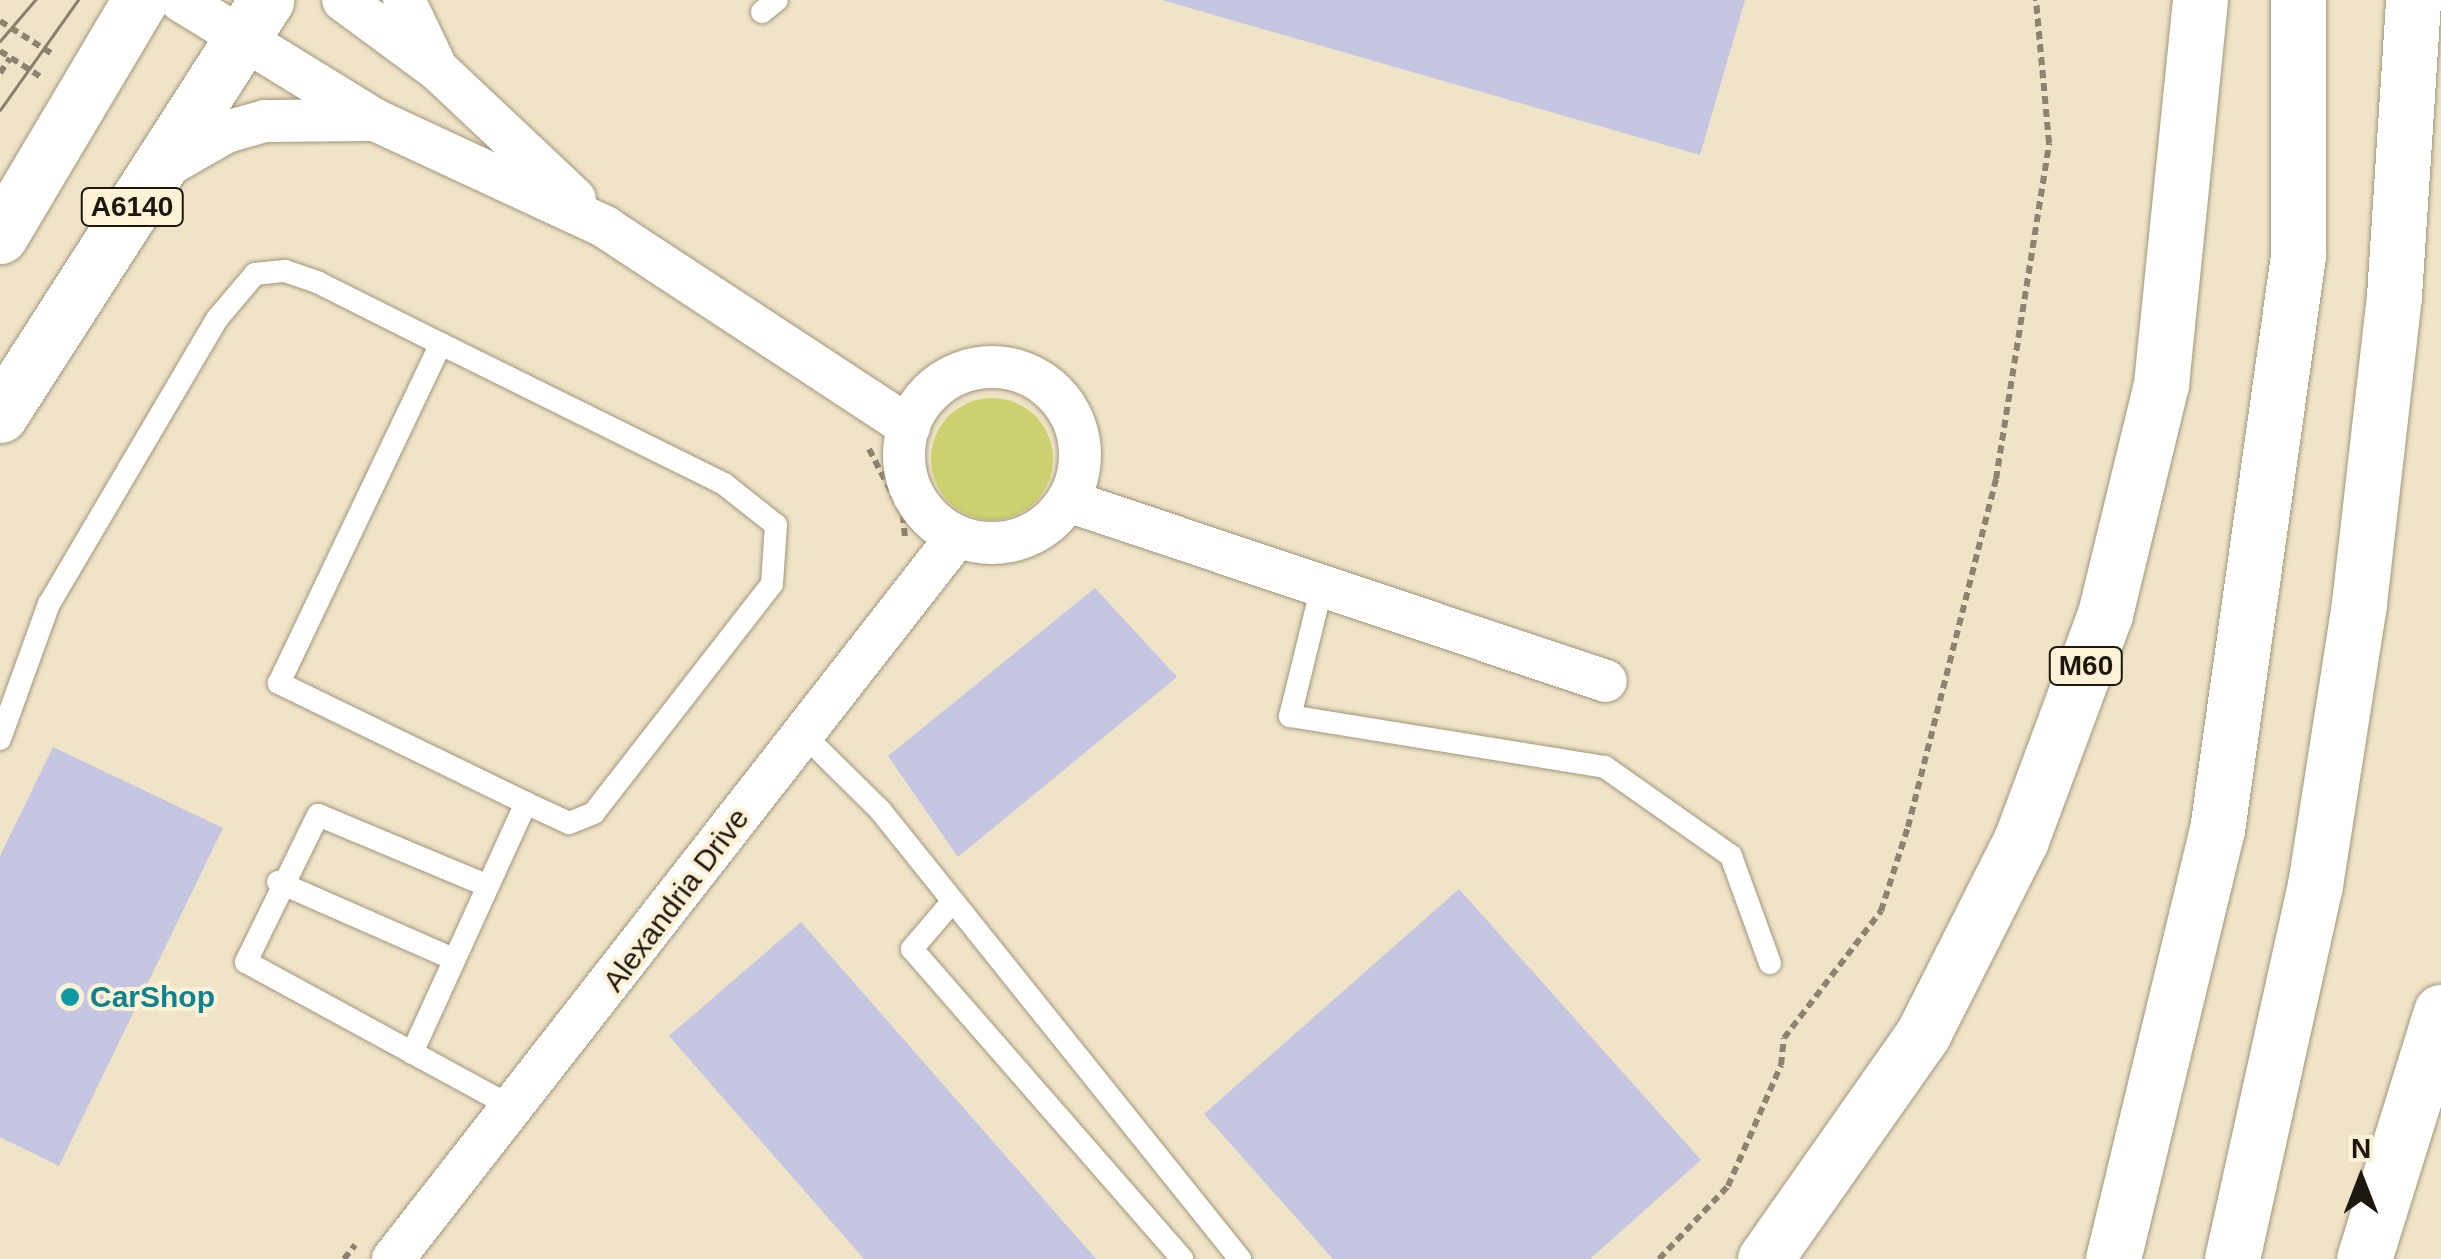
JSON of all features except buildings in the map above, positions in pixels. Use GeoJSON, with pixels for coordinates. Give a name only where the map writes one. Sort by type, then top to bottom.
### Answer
{"type":"FeatureCollection","features":[{"type":"Feature","properties":{"kind":"highway","name":"A6140"},"geometry":{"type":"LineString","coordinates":[[0,236],[67,80],[140,0]]}},
{"type":"Feature","properties":{"kind":"highway","name":"M60"},"geometry":{"type":"LineString","coordinates":[[1765,1259],[1923,1034],[2022,840],[2105,614],[2161,384],[2200,0]]}},
{"type":"Feature","properties":{"kind":"highway"},"geometry":{"type":"LineString","coordinates":[[2113,1259],[2216,830],[2298,256],[2298,0]]}},
{"type":"Feature","properties":{"kind":"highway"},"geometry":{"type":"LineString","coordinates":[[2232,1259],[2316,885],[2360,603],[2394,296],[2413,0]]}},
{"type":"Feature","properties":{"kind":"highway","name":"A6140"},"geometry":{"type":"LineString","coordinates":[[0,415],[254,18]]}},
{"type":"Feature","properties":{"kind":"highway"},"geometry":{"type":"LineString","coordinates":[[2364,1259],[2441,1012]]}},
{"type":"Feature","properties":{"kind":"street"},"geometry":{"type":"LineString","coordinates":[[180,0],[254,18],[376,120],[605,227],[909,426]]}},
{"type":"Feature","properties":{"kind":"street"},"geometry":{"type":"LineString","coordinates":[[343,0],[438,70],[605,227]]}},
{"type":"Feature","properties":{"kind":"street"},"geometry":{"type":"LineString","coordinates":[[404,0],[438,70]]}},
{"type":"Feature","properties":{"kind":"street"},"geometry":{"type":"LineString","coordinates":[[156,173],[226,132],[266,121],[376,120]]}},
{"type":"Feature","properties":{"kind":"street"},"geometry":{"type":"LineString","coordinates":[[989,367],[1019,371],[1048,386],[1079,438],[1068,500],[1016,540],[956,538],[912,492],[909,426],[944,382],[989,367]]}},
{"type":"Feature","properties":{"kind":"street"},"geometry":{"type":"LineString","coordinates":[[1068,500],[1606,681]]}},
{"type":"Feature","properties":{"kind":"street","name":"Alexandria Drive"},"geometry":{"type":"LineString","coordinates":[[381,1244],[517,1110],[956,538]]}},
{"type":"Feature","properties":{"kind":"lane"},"geometry":{"type":"LineString","coordinates":[[0,739],[49,604],[217,319],[255,274],[284,271],[320,283],[724,484],[776,525],[772,584],[594,813],[570,823],[279,683],[441,344]]}},
{"type":"Feature","properties":{"kind":"lane"},"geometry":{"type":"LineString","coordinates":[[1322,586],[1290,716],[1605,767],[1731,856],[1770,962]]}},
{"type":"Feature","properties":{"kind":"lane"},"geometry":{"type":"LineString","coordinates":[[803,734],[880,810],[1240,1259]]}},
{"type":"Feature","properties":{"kind":"lane"},"geometry":{"type":"LineString","coordinates":[[412,1053],[526,803]]}},
{"type":"Feature","properties":{"kind":"lane"},"geometry":{"type":"LineString","coordinates":[[488,886],[335,815],[306,826],[278,882],[246,962],[517,1110]]}},
{"type":"Feature","properties":{"kind":"lane"},"geometry":{"type":"LineString","coordinates":[[278,882],[453,959]]}},
{"type":"Feature","properties":{"kind":"lane"},"geometry":{"type":"LineString","coordinates":[[952,902],[912,949],[1182,1259]]}},
{"type":"Feature","properties":{"kind":"path"},"geometry":{"type":"LineString","coordinates":[[1659,1259],[1728,1186],[1782,1066],[1784,1038],[1881,910],[1908,827],[1996,479],[2050,142],[2036,0]]}},
{"type":"Feature","properties":{"kind":"path"},"geometry":{"type":"LineString","coordinates":[[0,21],[67,80]]}},
{"type":"Feature","properties":{"kind":"path"},"geometry":{"type":"LineString","coordinates":[[0,51],[67,80]]}},
{"type":"Feature","properties":{"kind":"path"},"geometry":{"type":"LineString","coordinates":[[0,73],[10,58]]}},
{"type":"Feature","properties":{"kind":"path"},"geometry":{"type":"LineString","coordinates":[[864,442],[903,515],[906,556]]}},
{"type":"Feature","properties":{"kind":"path"},"geometry":{"type":"LineString","coordinates":[[344,1259],[381,1244]]}},
{"type":"Feature","properties":{"kind":"green space"},"geometry":{"type":"Polygon","coordinates":[[[992,398],[1015,403],[1035,416],[1048,436],[1053,459],[1048,482],[1035,502],[1015,515],[992,520],[969,515],[949,502],[936,482],[931,459],[936,436],[949,416],[969,403],[992,398]]]}},
{"type":"Feature","properties":{"kind":"tram line"},"geometry":{"type":"LineString","coordinates":[[0,41],[35,0]]}},
{"type":"Feature","properties":{"kind":"tram line"},"geometry":{"type":"LineString","coordinates":[[0,110],[78,0]]}},
{"type":"Feature","properties":{"kind":"place","name":"CarShop"},"geometry":{"type":"Point","coordinates":[70,997]}}]}
